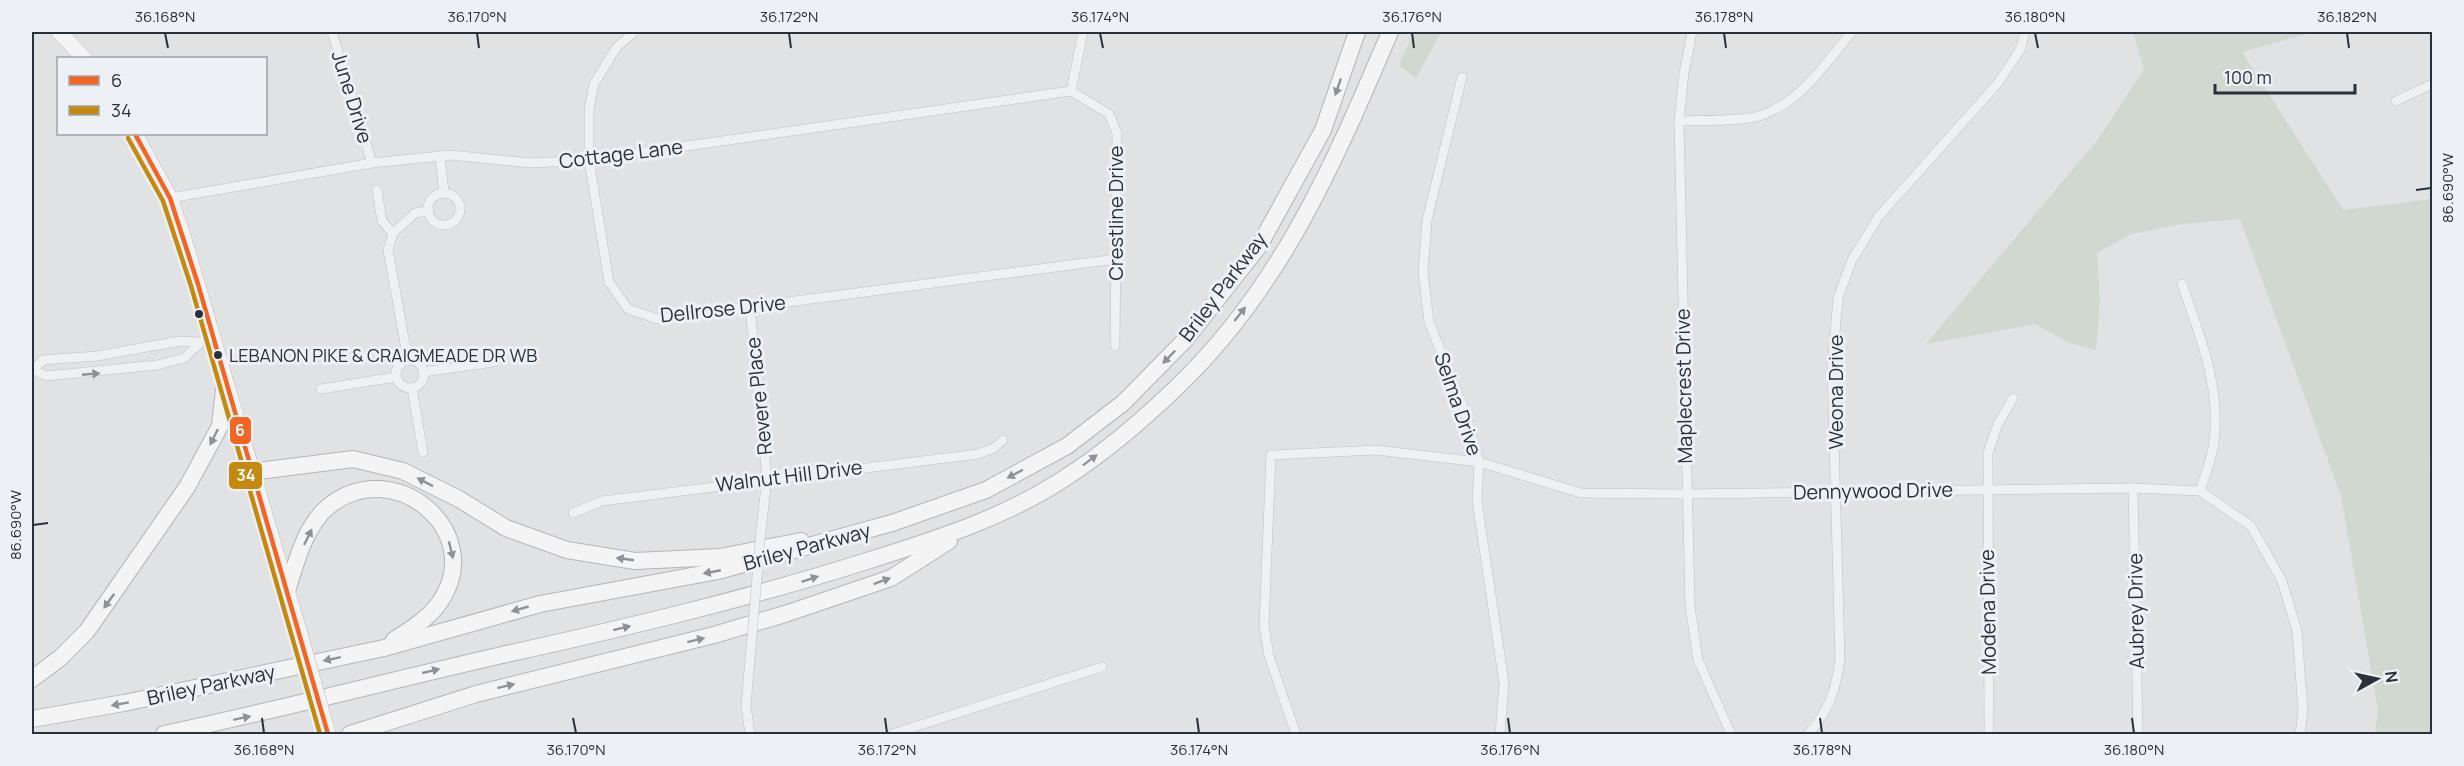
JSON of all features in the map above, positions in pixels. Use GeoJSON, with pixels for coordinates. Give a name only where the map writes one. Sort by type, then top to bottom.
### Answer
{"type":"FeatureCollection","features":[{"type":"Feature","properties":{"kind":"highway","name":"Briley Parkway"},"geometry":{"type":"LineString","coordinates":[[32,719],[124,703],[384,648],[540,604],[718,571],[849,536],[986,490],[1067,446],[1124,403],[1185,340],[1259,246],[1323,130],[1357,32]]}},
{"type":"Feature","properties":{"kind":"highway","name":"Briley Parkway"},"geometry":{"type":"LineString","coordinates":[[164,735],[701,609],[788,586],[966,530],[1067,477],[1123,436],[1181,383],[1225,333],[1275,270],[1309,211],[1343,143],[1390,32]]}},
{"type":"Feature","properties":{"kind":"highway"},"geometry":{"type":"LineString","coordinates":[[32,679],[60,658],[87,631],[182,495],[220,426],[225,381]]}},
{"type":"Feature","properties":{"kind":"highway"},"geometry":{"type":"LineString","coordinates":[[251,472],[353,459],[403,471],[459,499],[506,528],[567,550],[635,561],[720,557],[782,543],[849,536]]}},
{"type":"Feature","properties":{"kind":"highway"},"geometry":{"type":"LineString","coordinates":[[287,591],[299,555],[315,521],[328,506],[362,490],[388,490],[416,499],[434,512],[444,528],[454,561],[451,576],[440,602],[414,627],[384,648]]}},
{"type":"Feature","properties":{"kind":"highway"},"geometry":{"type":"LineString","coordinates":[[350,735],[476,694],[714,635],[815,604],[891,578],[966,530]]}},
{"type":"Feature","properties":{"kind":"main road"},"geometry":{"type":"LineString","coordinates":[[59,32],[83,57]]}},
{"type":"Feature","properties":{"kind":"main road"},"geometry":{"type":"LineString","coordinates":[[136,135],[170,198],[207,340],[225,381],[328,735]]}},
{"type":"Feature","properties":{"kind":"street","name":"June Drive"},"geometry":{"type":"LineString","coordinates":[[332,32],[372,162]]}},
{"type":"Feature","properties":{"kind":"street","name":"Dellrose Drive"},"geometry":{"type":"LineString","coordinates":[[634,32],[616,48],[594,84],[589,110],[589,160],[609,282],[628,309],[658,319],[1116,259]]}},
{"type":"Feature","properties":{"kind":"street"},"geometry":{"type":"LineString","coordinates":[[1071,91],[1083,32]]}},
{"type":"Feature","properties":{"kind":"street","name":"Maplecrest Drive"},"geometry":{"type":"LineString","coordinates":[[1692,32],[1684,73],[1679,121],[1690,606],[1698,660],[1731,735]]}},
{"type":"Feature","properties":{"kind":"street"},"geometry":{"type":"LineString","coordinates":[[1679,121],[1760,116],[1784,105],[1809,83],[1852,32]]}},
{"type":"Feature","properties":{"kind":"street","name":"Weona Drive"},"geometry":{"type":"LineString","coordinates":[[1809,735],[1825,716],[1836,686],[1840,659],[1832,366],[1838,298],[1851,262],[1879,216],[1998,83],[2020,50],[2025,32]]}},
{"type":"Feature","properties":{"kind":"street","name":"Selma Drive"},"geometry":{"type":"LineString","coordinates":[[1462,77],[1427,220],[1424,272],[1429,322],[1464,410],[1479,462],[1477,501],[1504,683],[1500,735]]}},
{"type":"Feature","properties":{"kind":"street"},"geometry":{"type":"LineString","coordinates":[[2396,100],[2433,84]]}},
{"type":"Feature","properties":{"kind":"street","name":"Cottage Lane"},"geometry":{"type":"LineString","coordinates":[[170,198],[372,162],[440,156],[531,163],[589,160],[1071,91]]}},
{"type":"Feature","properties":{"kind":"street","name":"Crestline Drive"},"geometry":{"type":"LineString","coordinates":[[1071,91],[1109,114],[1117,134],[1115,346]]}},
{"type":"Feature","properties":{"kind":"street"},"geometry":{"type":"LineString","coordinates":[[440,156],[444,193]]}},
{"type":"Feature","properties":{"kind":"street"},"geometry":{"type":"LineString","coordinates":[[377,190],[382,221],[393,232]]}},
{"type":"Feature","properties":{"kind":"street"},"geometry":{"type":"LineString","coordinates":[[444,193],[453,196],[459,204],[456,219],[447,224],[437,223],[429,211],[434,197],[444,193]]}},
{"type":"Feature","properties":{"kind":"street"},"geometry":{"type":"LineString","coordinates":[[408,360],[388,250],[393,232],[415,213],[429,211]]}},
{"type":"Feature","properties":{"kind":"street"},"geometry":{"type":"LineString","coordinates":[[2182,285],[2211,368],[2217,408],[2214,445],[2200,491],[2251,526],[2282,581],[2297,631],[2303,711],[2300,735]]}},
{"type":"Feature","properties":{"kind":"street","name":"Revere Place"},"geometry":{"type":"LineString","coordinates":[[750,308],[767,478],[746,706],[750,735]]}},
{"type":"Feature","properties":{"kind":"street"},"geometry":{"type":"LineString","coordinates":[[207,340],[184,358],[157,365],[46,376],[33,370],[43,360],[97,356],[180,341],[207,340]]}},
{"type":"Feature","properties":{"kind":"street"},"geometry":{"type":"LineString","coordinates":[[408,360],[418,363],[423,372],[421,382],[412,388]]}},
{"type":"Feature","properties":{"kind":"street"},"geometry":{"type":"LineString","coordinates":[[396,377],[399,366],[408,360]]}},
{"type":"Feature","properties":{"kind":"street"},"geometry":{"type":"LineString","coordinates":[[423,372],[493,362]]}},
{"type":"Feature","properties":{"kind":"street"},"geometry":{"type":"LineString","coordinates":[[396,377],[402,385],[412,388]]}},
{"type":"Feature","properties":{"kind":"street"},"geometry":{"type":"LineString","coordinates":[[321,389],[396,377]]}},
{"type":"Feature","properties":{"kind":"street"},"geometry":{"type":"LineString","coordinates":[[412,388],[423,452]]}},
{"type":"Feature","properties":{"kind":"street","name":"Modena Drive"},"geometry":{"type":"LineString","coordinates":[[1989,735],[1986,489],[1988,453],[1998,424],[2013,398]]}},
{"type":"Feature","properties":{"kind":"street","name":"Walnut Hill Drive"},"geometry":{"type":"LineString","coordinates":[[573,513],[602,501],[767,478],[978,454],[994,448],[1003,440]]}},
{"type":"Feature","properties":{"kind":"street","name":"Dennywood Drive"},"geometry":{"type":"LineString","coordinates":[[1296,735],[1269,656],[1264,625],[1270,455],[1376,450],[1479,462],[1581,493],[1686,494],[2133,488],[2200,491]]}},
{"type":"Feature","properties":{"kind":"street","name":"Aubrey Drive"},"geometry":{"type":"LineString","coordinates":[[2133,488],[2138,735]]}},
{"type":"Feature","properties":{"kind":"street"},"geometry":{"type":"LineString","coordinates":[[892,735],[1102,667]]}},
{"type":"Feature","properties":{"kind":"shaded area"},"geometry":{"type":"Polygon","coordinates":[[[1414,32],[1441,32],[1416,78],[1399,65],[1414,32]]]}},
{"type":"Feature","properties":{"kind":"shaded area"},"geometry":{"type":"Polygon","coordinates":[[[2133,32],[2313,32],[2242,52],[2343,210],[2432,199],[2432,410],[2429,464],[2432,507],[2432,734],[2375,734],[2378,710],[2341,496],[2240,219],[2182,224],[2131,234],[2097,253],[2100,302],[2096,350],[2067,342],[2035,324],[1926,344],[2099,138],[2144,69],[2133,32]]]}},
{"type":"Feature","properties":{"kind":"transit line","name":"6"},"geometry":{"type":"LineString","coordinates":[[136,135],[170,198],[198,284],[328,734]]}},
{"type":"Feature","properties":{"kind":"transit line","name":"34"},"geometry":{"type":"LineString","coordinates":[[128,138],[163,201],[191,286],[320,734]]}},
{"type":"Feature","properties":{"kind":"place","name":"LEBANON PIKE & CRAIGMEADE DR WB"},"geometry":{"type":"Point","coordinates":[218,355]}}]}
